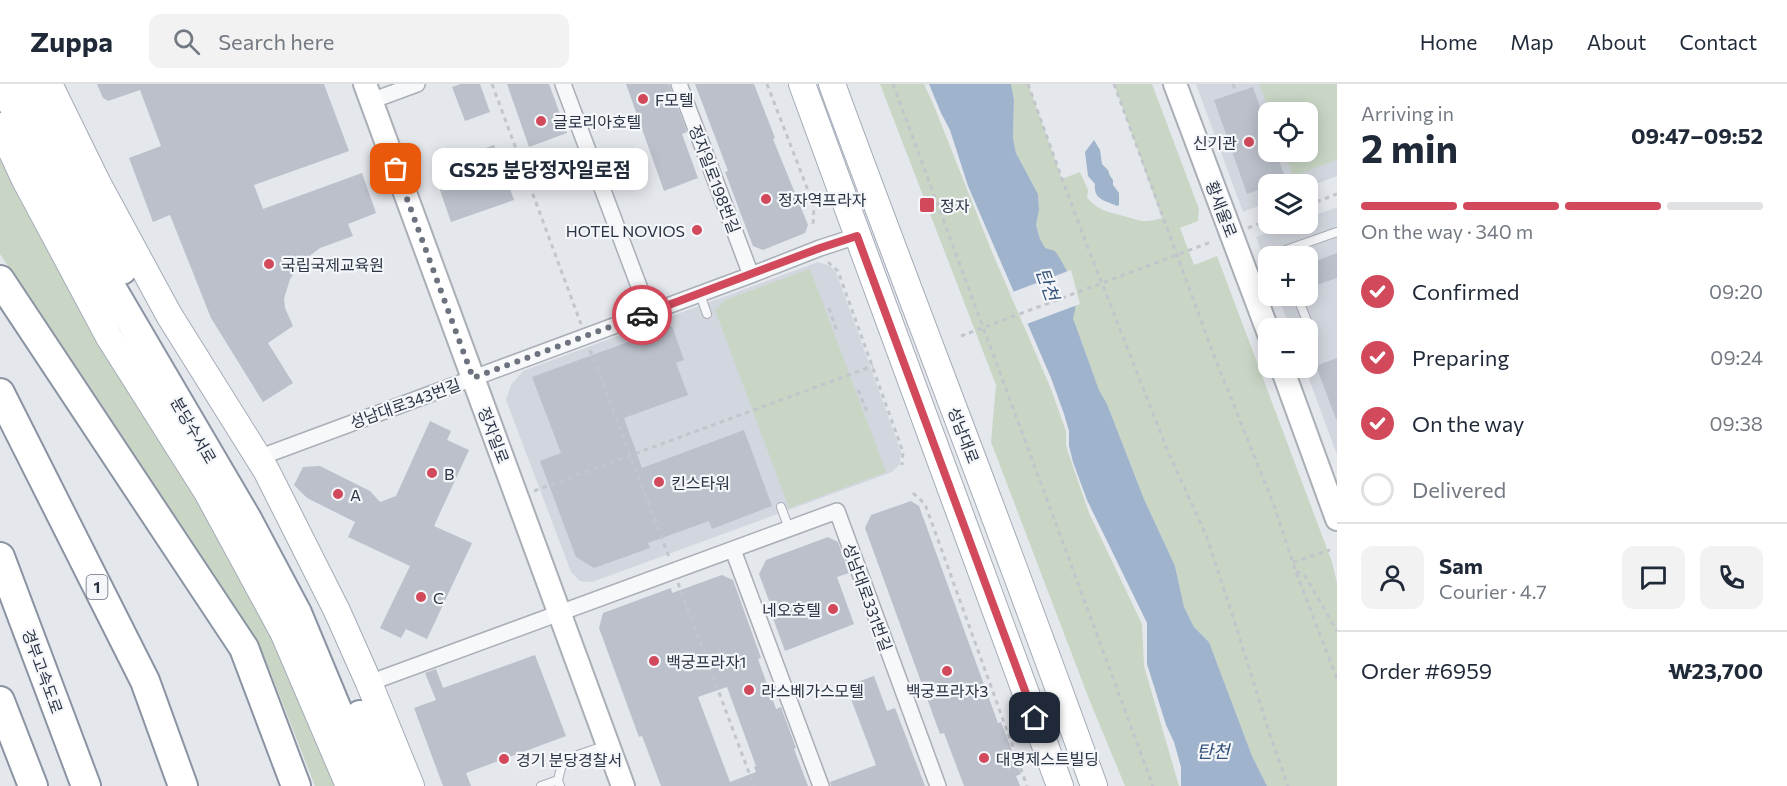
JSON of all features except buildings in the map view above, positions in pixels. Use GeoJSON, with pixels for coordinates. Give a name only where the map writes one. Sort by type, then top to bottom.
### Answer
{"type":"FeatureCollection","features":[{"type":"Feature","properties":{"kind":"highway","name":"분당수서로"},"geometry":{"type":"LineString","coordinates":[[3,84],[50,183],[247,519],[297,612],[366,786]]}},
{"type":"Feature","properties":{"kind":"highway","name":"분당수서로"},"geometry":{"type":"LineString","coordinates":[[24,84],[52,141],[145,312],[262,509],[314,606],[388,786]]}},
{"type":"Feature","properties":{"kind":"highway"},"geometry":{"type":"LineString","coordinates":[[49,222],[87,246]]}},
{"type":"Feature","properties":{"kind":"highway"},"geometry":{"type":"LineString","coordinates":[[0,280],[244,648],[296,786]]}},
{"type":"Feature","properties":{"kind":"highway","name":"1"},"geometry":{"type":"LineString","coordinates":[[0,393],[145,681],[183,786]]}},
{"type":"Feature","properties":{"kind":"highway","name":"경부고속도로"},"geometry":{"type":"LineString","coordinates":[[0,557],[86,786]]}},
{"type":"Feature","properties":{"kind":"highway"},"geometry":{"type":"LineString","coordinates":[[0,701],[33,786]]}},
{"type":"Feature","properties":{"kind":"main road"},"geometry":{"type":"LineString","coordinates":[[49,84],[98,184],[168,315],[258,458],[337,611],[411,786]]}},
{"type":"Feature","properties":{"kind":"main road","name":"성남대로"},"geometry":{"type":"LineString","coordinates":[[802,84],[1060,786]]}},
{"type":"Feature","properties":{"kind":"main road","name":"성남대로"},"geometry":{"type":"LineString","coordinates":[[832,84],[1094,786]]}},
{"type":"Feature","properties":{"kind":"main road"},"geometry":{"type":"LineString","coordinates":[[0,126],[25,180],[109,337],[207,492],[283,632],[350,786]]}},
{"type":"Feature","properties":{"kind":"street"},"geometry":{"type":"LineString","coordinates":[[368,93],[417,84]]}},
{"type":"Feature","properties":{"kind":"street"},"geometry":{"type":"LineString","coordinates":[[563,84],[649,313]]}},
{"type":"Feature","properties":{"kind":"street","name":"정자일로198번길"},"geometry":{"type":"LineString","coordinates":[[679,84],[751,275]]}},
{"type":"Feature","properties":{"kind":"street","name":"황새울로"},"geometry":{"type":"LineString","coordinates":[[1179,85],[1263,318]]}},
{"type":"Feature","properties":{"kind":"street","name":"정자일로"},"geometry":{"type":"LineString","coordinates":[[368,93],[623,786]]}},
{"type":"Feature","properties":{"kind":"street","name":"성남대로343번길"},"geometry":{"type":"LineString","coordinates":[[258,458],[857,236]]}},
{"type":"Feature","properties":{"kind":"street"},"geometry":{"type":"LineString","coordinates":[[1287,378],[1335,508]]}},
{"type":"Feature","properties":{"kind":"street","name":"성남대로331번길"},"geometry":{"type":"LineString","coordinates":[[369,683],[837,511],[938,786]]}},
{"type":"Feature","properties":{"kind":"street"},"geometry":{"type":"LineString","coordinates":[[733,550],[821,786]]}},
{"type":"Feature","properties":{"kind":"lane"},"geometry":{"type":"LineString","coordinates":[[1296,246],[1337,231]]}},
{"type":"Feature","properties":{"kind":"lane"},"geometry":{"type":"LineString","coordinates":[[700,294],[707,314]]}},
{"type":"Feature","properties":{"kind":"lane"},"geometry":{"type":"LineString","coordinates":[[781,507],[789,529]]}},
{"type":"Feature","properties":{"kind":"lane"},"geometry":{"type":"LineString","coordinates":[[541,786],[559,783],[563,760],[608,744]]}},
{"type":"Feature","properties":{"kind":"path"},"geometry":{"type":"LineString","coordinates":[[492,84],[754,786]]}},
{"type":"Feature","properties":{"kind":"path"},"geometry":{"type":"LineString","coordinates":[[767,84],[814,206],[813,227]]}},
{"type":"Feature","properties":{"kind":"path"},"geometry":{"type":"LineString","coordinates":[[893,84],[1153,786]]}},
{"type":"Feature","properties":{"kind":"path"},"geometry":{"type":"LineString","coordinates":[[1028,84],[1090,253],[1169,454],[1206,535],[1288,786]]}},
{"type":"Feature","properties":{"kind":"path"},"geometry":{"type":"LineString","coordinates":[[1114,84],[1209,343],[1275,508],[1296,572],[1337,680]]}},
{"type":"Feature","properties":{"kind":"path"},"geometry":{"type":"LineString","coordinates":[[1233,84],[1236,92]]}},
{"type":"Feature","properties":{"kind":"path"},"geometry":{"type":"LineString","coordinates":[[1318,201],[1337,194]]}},
{"type":"Feature","properties":{"kind":"path"},"geometry":{"type":"LineString","coordinates":[[1245,229],[1258,224]]}},
{"type":"Feature","properties":{"kind":"path"},"geometry":{"type":"LineString","coordinates":[[961,336],[1212,241]]}},
{"type":"Feature","properties":{"kind":"path"},"geometry":{"type":"LineString","coordinates":[[825,261],[830,262],[838,270],[903,452],[902,465]]}},
{"type":"Feature","properties":{"kind":"path"},"geometry":{"type":"LineString","coordinates":[[829,308],[837,332]]}},
{"type":"Feature","properties":{"kind":"path"},"geometry":{"type":"LineString","coordinates":[[534,491],[873,366]]}},
{"type":"Feature","properties":{"kind":"path"},"geometry":{"type":"LineString","coordinates":[[858,390],[868,414]]}},
{"type":"Feature","properties":{"kind":"path"},"geometry":{"type":"LineString","coordinates":[[913,493],[925,504],[1027,786]]}},
{"type":"Feature","properties":{"kind":"path"},"geometry":{"type":"LineString","coordinates":[[1293,562],[1330,550]]}},
{"type":"Feature","properties":{"kind":"path"},"geometry":{"type":"LineString","coordinates":[[1296,572],[1304,574],[1337,631]]}},
{"type":"Feature","properties":{"kind":"shaded area"},"geometry":{"type":"Polygon","coordinates":[[[1196,84],[1337,84],[1337,176],[1318,183],[1318,174],[1258,174],[1258,206],[1243,212],[1196,84]]]}},
{"type":"Feature","properties":{"kind":"shaded area"},"geometry":{"type":"Polygon","coordinates":[[[1337,207],[1337,455],[1309,378],[1318,378],[1318,318],[1286,318],[1282,306],[1318,306],[1318,246],[1259,246],[1256,237],[1264,234],[1318,234],[1318,214],[1337,207]]]}},
{"type":"Feature","properties":{"kind":"shaded area"},"geometry":{"type":"Polygon","coordinates":[[[818,262],[830,266],[836,272],[901,452],[900,464],[892,472],[592,582],[580,581],[571,572],[506,400],[511,385],[523,371],[818,262]]]}},
{"type":"Feature","properties":{"kind":"green space"},"geometry":{"type":"Polygon","coordinates":[[[880,84],[924,84],[934,106],[992,252],[1051,389],[1066,431],[1066,446],[1089,513],[1142,624],[1144,666],[1179,786],[1125,786],[1089,699],[991,442],[996,385],[880,84]]]}},
{"type":"Feature","properties":{"kind":"green space"},"geometry":{"type":"Polygon","coordinates":[[[1011,84],[1028,84],[1062,179],[1080,172],[1088,190],[1087,198],[1102,210],[1136,220],[1155,220],[1162,218],[1114,84],[1152,84],[1199,209],[1198,221],[1180,228],[1194,265],[1217,256],[1258,365],[1258,378],[1263,378],[1332,562],[1337,583],[1337,786],[1267,786],[1252,756],[1209,642],[1194,627],[1184,607],[1175,566],[1144,499],[1107,404],[1099,390],[1073,318],[1040,239],[1036,225],[1039,210],[1038,194],[1016,153],[1013,138],[1014,100],[1011,84]]]}},
{"type":"Feature","properties":{"kind":"green space"},"geometry":{"type":"Polygon","coordinates":[[[1259,84],[1337,84],[1337,160],[1298,174],[1292,174],[1288,162],[1318,162],[1318,102],[1266,102],[1259,84]]]}},
{"type":"Feature","properties":{"kind":"green space"},"geometry":{"type":"Polygon","coordinates":[[[0,154],[277,635],[339,786],[315,786],[259,643],[0,254],[0,154]]]}},
{"type":"Feature","properties":{"kind":"green space"},"geometry":{"type":"Polygon","coordinates":[[[810,269],[886,472],[789,508],[715,310],[725,300],[810,269]]]}},
{"type":"Feature","properties":{"kind":"water","name":"탄천"},"geometry":{"type":"Polygon","coordinates":[[[929,84],[1011,84],[1014,100],[1013,138],[1016,153],[1038,194],[1039,210],[1036,225],[1040,239],[1045,248],[1055,251],[1069,275],[1075,301],[1073,318],[1099,390],[1107,404],[1144,499],[1175,566],[1184,607],[1194,627],[1209,642],[1252,756],[1267,786],[1181,786],[1181,767],[1147,664],[1147,623],[1087,500],[1073,462],[1069,446],[1069,431],[1051,378],[968,186],[950,130],[929,84]]]}},
{"type":"Feature","properties":{"kind":"water"},"geometry":{"type":"Polygon","coordinates":[[[1094,140],[1100,150],[1102,164],[1108,170],[1113,185],[1119,193],[1119,205],[1117,206],[1098,197],[1095,184],[1088,176],[1085,152],[1094,140]]]}},
{"type":"Feature","properties":{"kind":"pier"},"geometry":{"type":"Polygon","coordinates":[[[1071,270],[1080,304],[1024,325],[1010,293],[1071,270]]]}},
{"type":"Feature","properties":{"kind":"way so far"},"geometry":{"type":"LineString","coordinates":[[396,169],[473,378],[642,315]]}},
{"type":"Feature","properties":{"kind":"place","name":"F모텔"},"geometry":{"type":"Point","coordinates":[643,99]}},
{"type":"Feature","properties":{"kind":"place","name":"글로리아호텔"},"geometry":{"type":"Point","coordinates":[541,121]}},
{"type":"Feature","properties":{"kind":"place","name":"신기관"},"geometry":{"type":"Point","coordinates":[1249,142]}},
{"type":"Feature","properties":{"kind":"place","name":"GS25 분당정자일로점"},"geometry":{"type":"Point","coordinates":[396,169]}},
{"type":"Feature","properties":{"kind":"place","name":"정자역프라자"},"geometry":{"type":"Point","coordinates":[766,199]}},
{"type":"Feature","properties":{"kind":"place","name":"정자"},"geometry":{"type":"Point","coordinates":[927,205]}},
{"type":"Feature","properties":{"kind":"place","name":"HOTEL NOVIOS"},"geometry":{"type":"Point","coordinates":[697,230]}},
{"type":"Feature","properties":{"kind":"place","name":"국립국제교육원"},"geometry":{"type":"Point","coordinates":[269,264]}},
{"type":"Feature","properties":{"kind":"place","name":"B"},"geometry":{"type":"Point","coordinates":[432,473]}},
{"type":"Feature","properties":{"kind":"place","name":"킨스타워"},"geometry":{"type":"Point","coordinates":[659,482]}},
{"type":"Feature","properties":{"kind":"place","name":"A"},"geometry":{"type":"Point","coordinates":[338,494]}},
{"type":"Feature","properties":{"kind":"place","name":"C"},"geometry":{"type":"Point","coordinates":[421,597]}},
{"type":"Feature","properties":{"kind":"place","name":"네오호텔"},"geometry":{"type":"Point","coordinates":[833,609]}},
{"type":"Feature","properties":{"kind":"place","name":"백궁프라자1"},"geometry":{"type":"Point","coordinates":[654,661]}},
{"type":"Feature","properties":{"kind":"place","name":"백궁프라자3"},"geometry":{"type":"Point","coordinates":[947,671]}},
{"type":"Feature","properties":{"kind":"place","name":"라스베가스모텔"},"geometry":{"type":"Point","coordinates":[749,690]}},
{"type":"Feature","properties":{"kind":"place","name":"대명제스트빌딩"},"geometry":{"type":"Point","coordinates":[984,758]}},
{"type":"Feature","properties":{"kind":"place","name":"경기 분당경찰서"},"geometry":{"type":"Point","coordinates":[504,759]}},
{"type":"Feature","properties":{"kind":"route"},"geometry":{"type":"LineString","coordinates":[[642,315],[857,236],[1035,718]]}}]}
